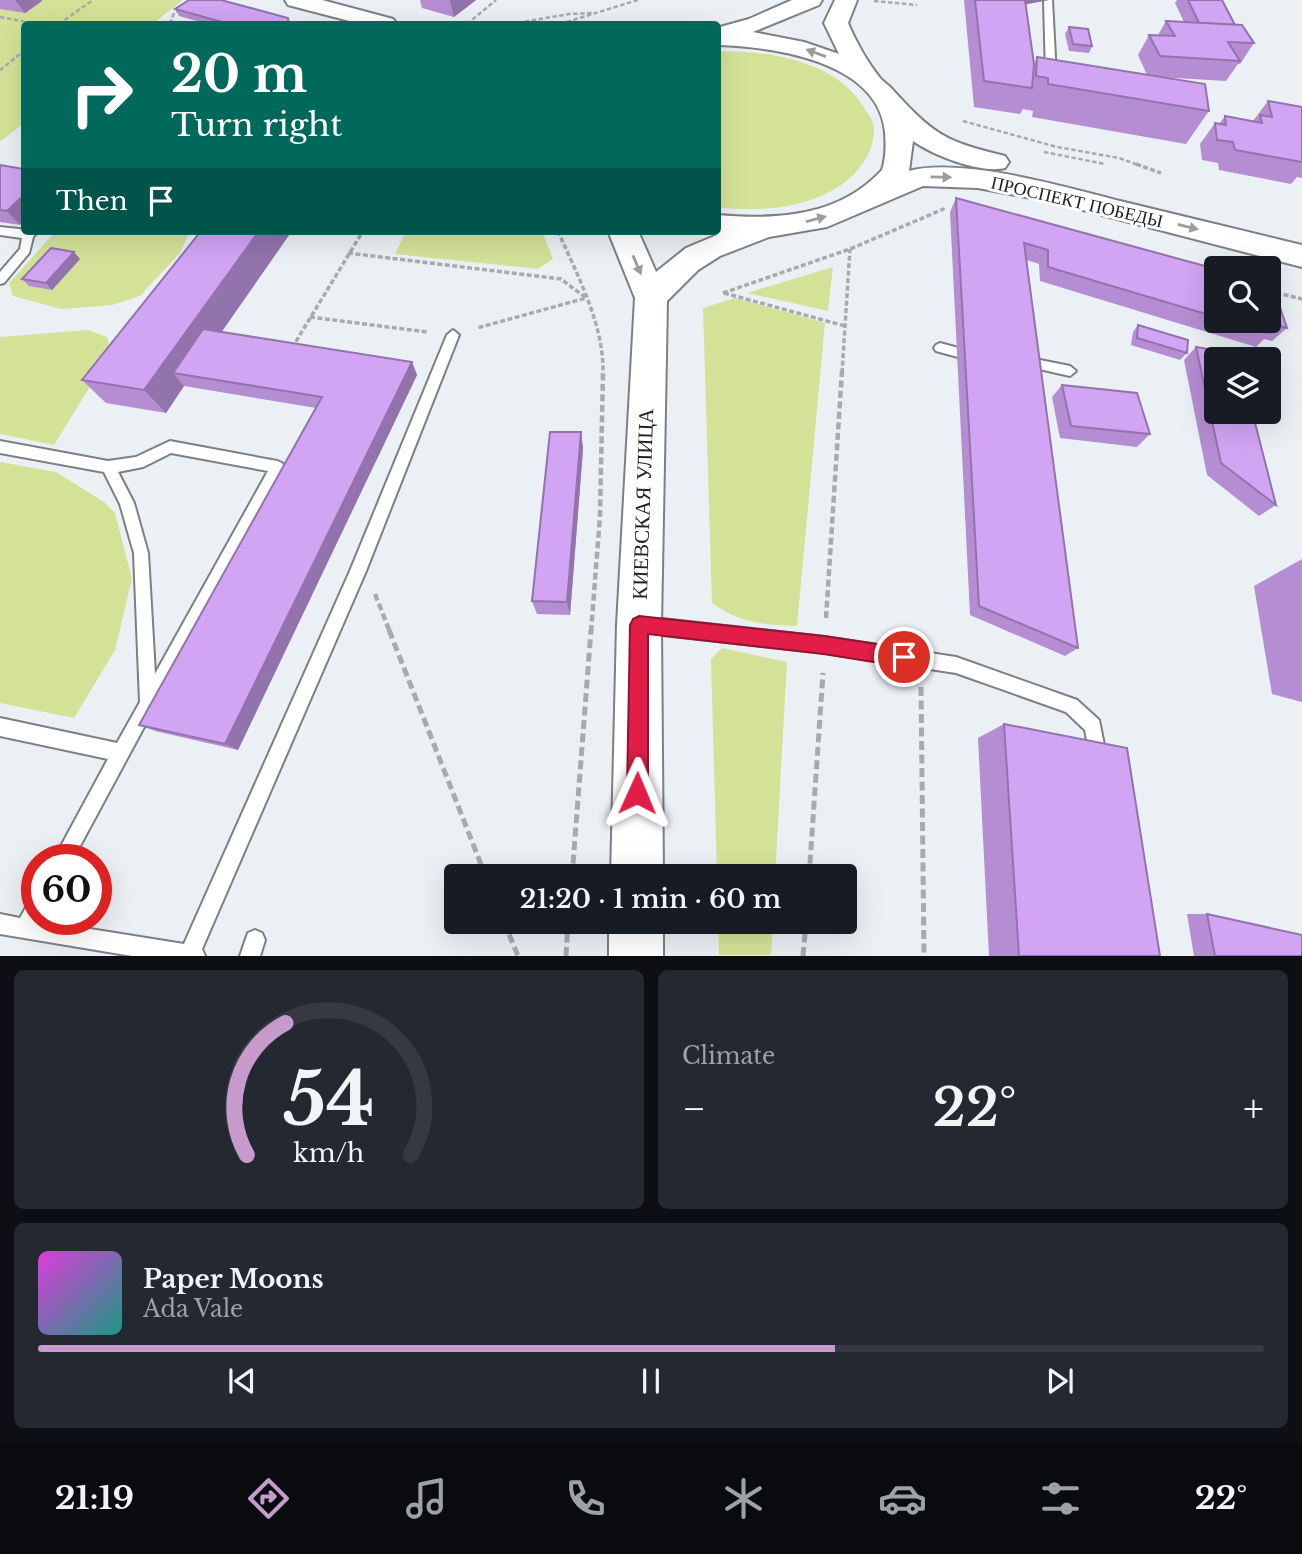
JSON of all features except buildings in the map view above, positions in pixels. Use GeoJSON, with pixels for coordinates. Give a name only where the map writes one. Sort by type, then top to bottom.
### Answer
{"type":"FeatureCollection","features":[{"type":"Feature","properties":{"kind":"main road"},"geometry":{"type":"LineString","coordinates":[[296,0],[374,21]]}},
{"type":"Feature","properties":{"kind":"main road"},"geometry":{"type":"LineString","coordinates":[[721,35],[757,24],[811,0]]}},
{"type":"Feature","properties":{"kind":"main road"},"geometry":{"type":"LineString","coordinates":[[651,298],[681,265],[699,252],[775,228],[832,215],[855,206],[888,181],[897,167],[901,137],[898,122],[844,43],[836,23],[846,0]]}},
{"type":"Feature","properties":{"kind":"main road"},"geometry":{"type":"LineString","coordinates":[[721,36],[815,51],[856,72],[883,97]]}},
{"type":"Feature","properties":{"kind":"main road","name":"ПРОСПЕКТ ПОБЕДЫ"},"geometry":{"type":"LineString","coordinates":[[883,97],[924,139],[960,155],[1302,228]]}},
{"type":"Feature","properties":{"kind":"main road","name":"ПРОСПЕКТ ПОБЕДЫ"},"geometry":{"type":"LineString","coordinates":[[855,206],[893,186],[921,177],[978,179],[1052,193],[1302,256]]}},
{"type":"Feature","properties":{"kind":"main road"},"geometry":{"type":"LineString","coordinates":[[721,225],[775,228]]}},
{"type":"Feature","properties":{"kind":"main road","name":"КИЕВСКАЯ УЛИЦА"},"geometry":{"type":"LineString","coordinates":[[625,235],[651,298],[639,625],[636,864]]}},
{"type":"Feature","properties":{"kind":"main road"},"geometry":{"type":"LineString","coordinates":[[636,934],[636,956]]}},
{"type":"Feature","properties":{"kind":"lane"},"geometry":{"type":"LineString","coordinates":[[1048,0],[1051,78]]}},
{"type":"Feature","properties":{"kind":"lane"},"geometry":{"type":"LineString","coordinates":[[0,231],[21,232]]}},
{"type":"Feature","properties":{"kind":"lane"},"geometry":{"type":"LineString","coordinates":[[0,280],[25,250],[30,235]]}},
{"type":"Feature","properties":{"kind":"lane"},"geometry":{"type":"LineString","coordinates":[[78,935],[192,955],[358,570],[453,335]]}},
{"type":"Feature","properties":{"kind":"lane"},"geometry":{"type":"LineString","coordinates":[[940,348],[958,352]]}},
{"type":"Feature","properties":{"kind":"lane"},"geometry":{"type":"LineString","coordinates":[[1030,363],[1070,371]]}},
{"type":"Feature","properties":{"kind":"lane"},"geometry":{"type":"LineString","coordinates":[[0,447],[108,467],[138,463],[170,447],[276,467],[71,844]]}},
{"type":"Feature","properties":{"kind":"lane"},"geometry":{"type":"LineString","coordinates":[[108,467],[127,503],[141,552],[148,702]]}},
{"type":"Feature","properties":{"kind":"lane"},"geometry":{"type":"LineString","coordinates":[[639,625],[824,645],[956,665],[1071,706],[1093,726],[1101,780]]}},
{"type":"Feature","properties":{"kind":"lane"},"geometry":{"type":"LineString","coordinates":[[0,727],[121,753]]}},
{"type":"Feature","properties":{"kind":"lane"},"geometry":{"type":"LineString","coordinates":[[0,924],[21,926]]}},
{"type":"Feature","properties":{"kind":"path"},"geometry":{"type":"LineString","coordinates":[[63,21],[93,0]]}},
{"type":"Feature","properties":{"kind":"path"},"geometry":{"type":"LineString","coordinates":[[470,21],[495,0]]}},
{"type":"Feature","properties":{"kind":"path"},"geometry":{"type":"LineString","coordinates":[[569,21],[638,0]]}},
{"type":"Feature","properties":{"kind":"path"},"geometry":{"type":"LineString","coordinates":[[866,0],[917,5]]}},
{"type":"Feature","properties":{"kind":"path"},"geometry":{"type":"LineString","coordinates":[[171,21],[174,13],[185,7]]}},
{"type":"Feature","properties":{"kind":"path"},"geometry":{"type":"LineString","coordinates":[[528,21],[594,13]]}},
{"type":"Feature","properties":{"kind":"path"},"geometry":{"type":"LineString","coordinates":[[0,18],[21,21]]}},
{"type":"Feature","properties":{"kind":"path"},"geometry":{"type":"LineString","coordinates":[[0,70],[21,53]]}},
{"type":"Feature","properties":{"kind":"path"},"geometry":{"type":"LineString","coordinates":[[952,117],[1057,147],[1119,158],[1161,173]]}},
{"type":"Feature","properties":{"kind":"path"},"geometry":{"type":"LineString","coordinates":[[1044,152],[1105,164]]}},
{"type":"Feature","properties":{"kind":"path"},"geometry":{"type":"LineString","coordinates":[[845,326],[723,293],[850,249],[953,204]]}},
{"type":"Feature","properties":{"kind":"path"},"geometry":{"type":"LineString","coordinates":[[288,354],[360,235]]}},
{"type":"Feature","properties":{"kind":"path"},"geometry":{"type":"LineString","coordinates":[[560,235],[586,298],[603,352],[600,502],[573,864]]}},
{"type":"Feature","properties":{"kind":"path"},"geometry":{"type":"LineString","coordinates":[[810,864],[850,249]]}},
{"type":"Feature","properties":{"kind":"path"},"geometry":{"type":"LineString","coordinates":[[348,253],[561,279],[586,298]]}},
{"type":"Feature","properties":{"kind":"path"},"geometry":{"type":"LineString","coordinates":[[1281,294],[1302,299]]}},
{"type":"Feature","properties":{"kind":"path"},"geometry":{"type":"LineString","coordinates":[[310,317],[453,335],[586,298]]}},
{"type":"Feature","properties":{"kind":"path"},"geometry":{"type":"LineString","coordinates":[[377,598],[481,864]]}},
{"type":"Feature","properties":{"kind":"path"},"geometry":{"type":"LineString","coordinates":[[920,660],[924,956]]}},
{"type":"Feature","properties":{"kind":"path"},"geometry":{"type":"LineString","coordinates":[[509,934],[518,956]]}},
{"type":"Feature","properties":{"kind":"path"},"geometry":{"type":"LineString","coordinates":[[566,956],[567,934]]}},
{"type":"Feature","properties":{"kind":"path"},"geometry":{"type":"LineString","coordinates":[[803,956],[805,934]]}},
{"type":"Feature","properties":{"kind":"green space"},"geometry":{"type":"Polygon","coordinates":[[[0,0],[183,0],[156,21],[21,21],[21,125],[0,142],[0,0]]]}},
{"type":"Feature","properties":{"kind":"green space"},"geometry":{"type":"Polygon","coordinates":[[[721,51],[758,53],[800,62],[837,79],[852,92],[872,121],[874,133],[868,154],[850,178],[817,198],[798,204],[737,209],[721,207],[721,51]]]}},
{"type":"Feature","properties":{"kind":"green space"},"geometry":{"type":"Polygon","coordinates":[[[52,235],[188,235],[180,253],[140,296],[112,305],[61,309],[13,296],[9,283],[52,235]]]}},
{"type":"Feature","properties":{"kind":"green space"},"geometry":{"type":"Polygon","coordinates":[[[404,235],[544,235],[553,259],[538,269],[395,254],[404,235]]]}},
{"type":"Feature","properties":{"kind":"green space"},"geometry":{"type":"Polygon","coordinates":[[[833,267],[828,311],[747,293],[833,267]]]}},
{"type":"Feature","properties":{"kind":"green space"},"geometry":{"type":"Polygon","coordinates":[[[735,298],[825,323],[797,626],[752,622],[732,615],[712,603],[703,308],[735,298]]]}},
{"type":"Feature","properties":{"kind":"green space"},"geometry":{"type":"Polygon","coordinates":[[[88,330],[107,337],[110,347],[99,372],[54,445],[0,434],[0,337],[88,330]]]}},
{"type":"Feature","properties":{"kind":"green space"},"geometry":{"type":"Polygon","coordinates":[[[0,462],[56,472],[104,502],[115,513],[132,579],[115,650],[74,718],[0,703],[0,462]]]}},
{"type":"Feature","properties":{"kind":"green space"},"geometry":{"type":"Polygon","coordinates":[[[722,648],[787,662],[776,864],[717,864],[711,659],[722,648]]]}},
{"type":"Feature","properties":{"kind":"green space"},"geometry":{"type":"Polygon","coordinates":[[[718,934],[772,934],[771,955],[719,955],[718,934]]]}},
{"type":"Feature","properties":{"kind":"route"},"geometry":{"type":"LineString","coordinates":[[637,793],[639,625],[824,645],[904,657]]}}]}
